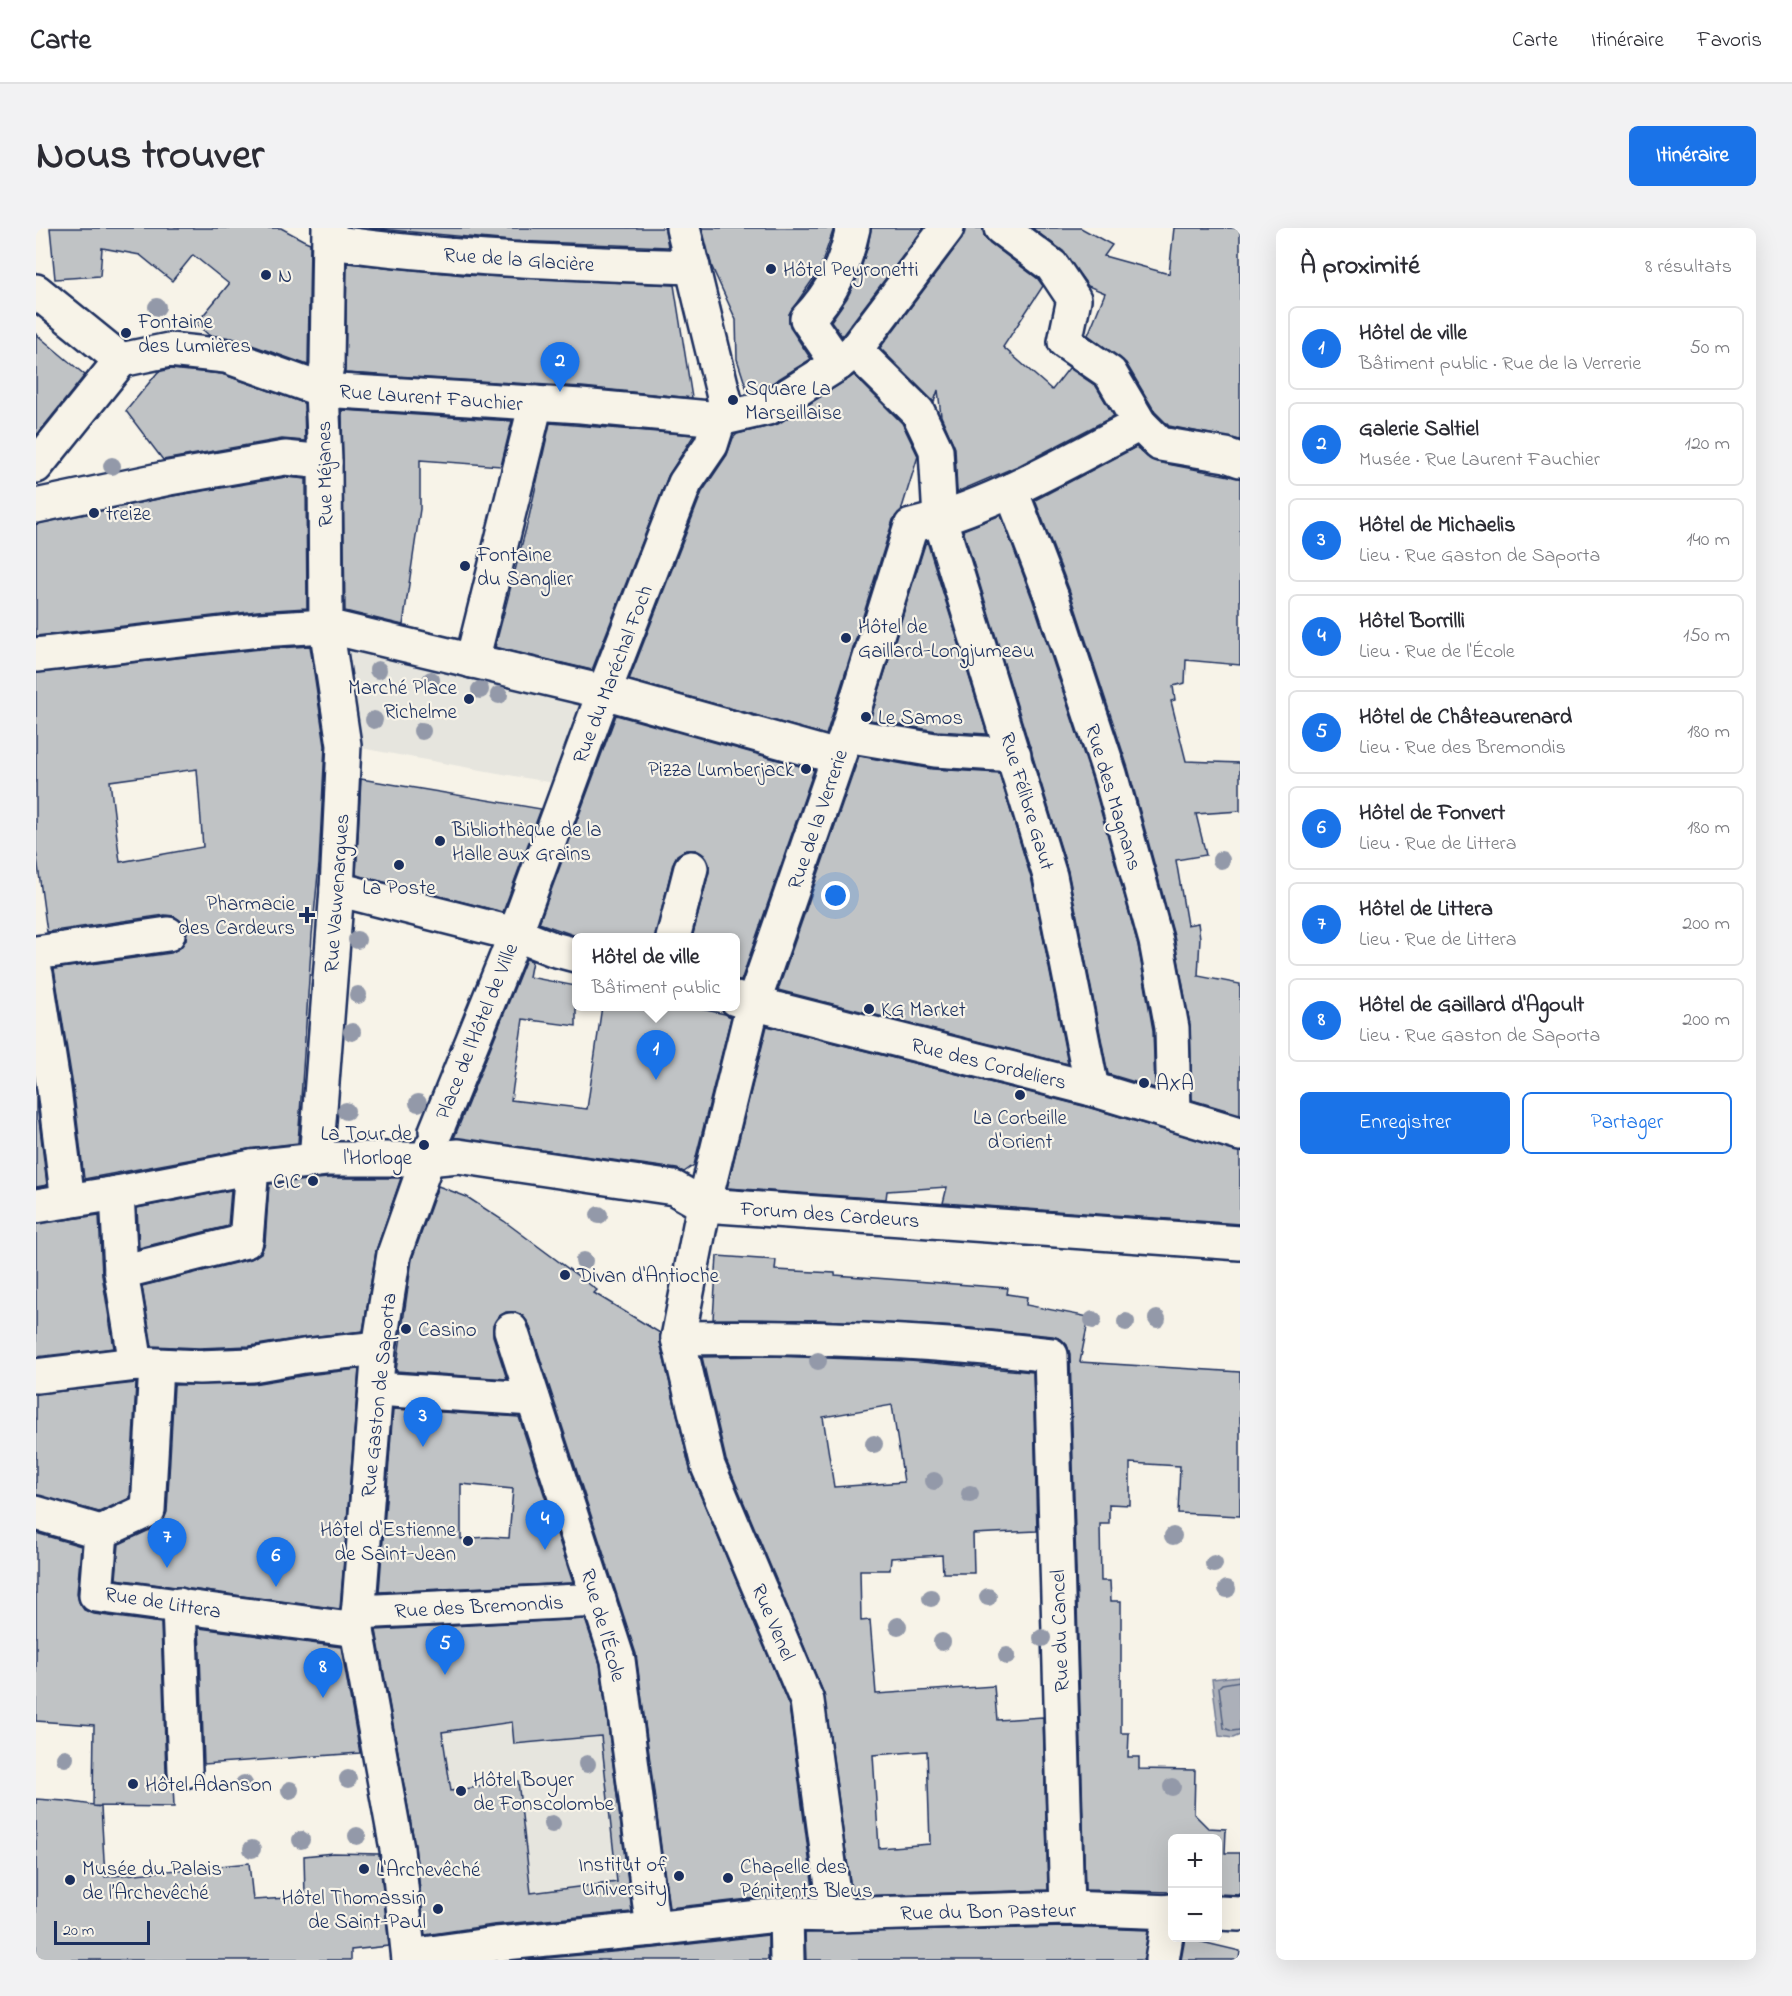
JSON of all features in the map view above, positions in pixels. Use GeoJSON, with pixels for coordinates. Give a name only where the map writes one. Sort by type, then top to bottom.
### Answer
{"type":"FeatureCollection","features":[{"type":"Feature","properties":{"kind":"street","name":"Rue du Maréchal Foch"},"geometry":{"type":"LineString","coordinates":[[514,934],[685,483],[711,445],[725,401],[683,228]]}},
{"type":"Feature","properties":{"kind":"street"},"geometry":{"type":"LineString","coordinates":[[853,228],[847,256],[824,301],[807,320],[847,357],[918,412],[936,450],[940,519],[1011,490],[1140,424]]}},
{"type":"Feature","properties":{"kind":"street"},"geometry":{"type":"LineString","coordinates":[[847,357],[947,228]]}},
{"type":"Feature","properties":{"kind":"street"},"geometry":{"type":"LineString","coordinates":[[1001,228],[1052,266],[1074,299],[1065,342],[1110,373],[1140,424],[1160,444],[1240,459]]}},
{"type":"Feature","properties":{"kind":"street","name":"Rue de la Glacière"},"geometry":{"type":"LineString","coordinates":[[333,241],[402,251],[549,262],[693,267]]}},
{"type":"Feature","properties":{"kind":"street","name":"Rue Méjanes"},"geometry":{"type":"LineString","coordinates":[[326,626],[322,390],[327,366],[333,241]]}},
{"type":"Feature","properties":{"kind":"street"},"geometry":{"type":"LineString","coordinates":[[36,291],[121,360],[36,466]]}},
{"type":"Feature","properties":{"kind":"street","name":"Rue Laurent Fauchier"},"geometry":{"type":"LineString","coordinates":[[121,360],[169,350],[226,356],[322,390],[720,419],[768,408],[847,357]]}},
{"type":"Feature","properties":{"kind":"street"},"geometry":{"type":"LineString","coordinates":[[472,661],[536,404]]}},
{"type":"Feature","properties":{"kind":"street"},"geometry":{"type":"LineString","coordinates":[[36,506],[169,478],[285,458],[325,462]]}},
{"type":"Feature","properties":{"kind":"street","name":"Rue des Magnans"},"geometry":{"type":"LineString","coordinates":[[1011,490],[1051,595],[1110,774],[1156,941],[1172,1028],[1174,1113]]}},
{"type":"Feature","properties":{"kind":"street","name":"Rue de la Verrerie"},"geometry":{"type":"LineString","coordinates":[[678,1338],[744,1002],[842,746],[911,526],[940,519]]}},
{"type":"Feature","properties":{"kind":"street","name":"Rue Félibre Gaut"},"geometry":{"type":"LineString","coordinates":[[940,519],[1050,876],[1092,1089]]}},
{"type":"Feature","properties":{"kind":"street"},"geometry":{"type":"LineString","coordinates":[[36,655],[259,630],[326,626],[842,746],[1014,755]]}},
{"type":"Feature","properties":{"kind":"street","name":"Rue Vauvenargues"},"geometry":{"type":"LineString","coordinates":[[316,1160],[337,889],[344,745],[326,626]]}},
{"type":"Feature","properties":{"kind":"street"},"geometry":{"type":"LineString","coordinates":[[674,933],[691,868]]}},
{"type":"Feature","properties":{"kind":"street","name":"Place de l'Hôtel de Ville"},"geometry":{"type":"LineString","coordinates":[[337,889],[514,934],[432,1146]]}},
{"type":"Feature","properties":{"kind":"street"},"geometry":{"type":"LineString","coordinates":[[36,953],[168,934]]}},
{"type":"Feature","properties":{"kind":"street"},"geometry":{"type":"LineString","coordinates":[[514,934],[572,954]]}},
{"type":"Feature","properties":{"kind":"street"},"geometry":{"type":"LineString","coordinates":[[36,974],[45,1089],[68,1201]]}},
{"type":"Feature","properties":{"kind":"street","name":"Rue des Cordeliers"},"geometry":{"type":"LineString","coordinates":[[744,1002],[1092,1089],[1240,1134]]}},
{"type":"Feature","properties":{"kind":"street"},"geometry":{"type":"LineString","coordinates":[[36,1206],[252,1167],[432,1146]]}},
{"type":"Feature","properties":{"kind":"street","name":"Forum des Cardeurs"},"geometry":{"type":"LineString","coordinates":[[432,1146],[458,1156],[674,1188],[704,1205],[1240,1243]]}},
{"type":"Feature","properties":{"kind":"street","name":"Rue Gaston de Saporta"},"geometry":{"type":"LineString","coordinates":[[409,1958],[397,1849],[358,1621],[379,1348],[394,1254],[432,1146]]}},
{"type":"Feature","properties":{"kind":"street"},"geometry":{"type":"LineString","coordinates":[[121,1272],[246,1241],[252,1167]]}},
{"type":"Feature","properties":{"kind":"street"},"geometry":{"type":"LineString","coordinates":[[36,1513],[101,1532],[148,1510],[146,1365],[121,1272],[117,1193]]}},
{"type":"Feature","properties":{"kind":"street","name":"Rue de l'École"},"geometry":{"type":"LineString","coordinates":[[512,1330],[618,1660],[652,1929]]}},
{"type":"Feature","properties":{"kind":"street","name":"Rue du Cancel"},"geometry":{"type":"LineString","coordinates":[[678,1338],[778,1336],[954,1346],[1051,1355],[1067,1908]]}},
{"type":"Feature","properties":{"kind":"street","name":"Rue Venel"},"geometry":{"type":"LineString","coordinates":[[678,1338],[708,1466],[807,1701],[836,1915]]}},
{"type":"Feature","properties":{"kind":"street"},"geometry":{"type":"LineString","coordinates":[[36,1376],[146,1365],[252,1365],[304,1356],[379,1348]]}},
{"type":"Feature","properties":{"kind":"street"},"geometry":{"type":"LineString","coordinates":[[376,1389],[533,1399]]}},
{"type":"Feature","properties":{"kind":"street","name":"Rue de Littera"},"geometry":{"type":"LineString","coordinates":[[101,1532],[96,1595],[358,1621]]}},
{"type":"Feature","properties":{"kind":"street","name":"Rue des Bremondis"},"geometry":{"type":"LineString","coordinates":[[358,1621],[599,1600]]}},
{"type":"Feature","properties":{"kind":"street"},"geometry":{"type":"LineString","coordinates":[[179,1605],[185,1771]]}},
{"type":"Feature","properties":{"kind":"street","name":"Rue du Bon Pasteur"},"geometry":{"type":"LineString","coordinates":[[409,1958],[496,1944],[786,1914],[836,1915],[1067,1908],[1168,1911]]}},
{"type":"Feature","properties":{"kind":"street"},"geometry":{"type":"LineString","coordinates":[[1222,1913],[1240,1914]]}},
{"type":"Feature","properties":{"kind":"street"},"geometry":{"type":"LineString","coordinates":[[786,1914],[788,1960]]}},
{"type":"Feature","properties":{"kind":"street"},"geometry":{"type":"LineString","coordinates":[[1162,1960],[1168,1927]]}},
{"type":"Feature","properties":{"kind":"shaded area","name":"Marché Place Richelme"},"geometry":{"type":"Polygon","coordinates":[[[326,626],[604,692],[569,786],[344,745],[326,626]]]}},
{"type":"Feature","properties":{"kind":"shaded area"},"geometry":{"type":"Polygon","coordinates":[[[609,1677],[639,1916],[428,1941],[415,1883],[392,1722],[459,1713],[504,1688],[609,1677]]]}},
{"type":"Feature","properties":{"kind":"water"},"geometry":{"type":"Polygon","coordinates":[[[1239,1676],[1240,1735],[1233,1738],[1219,1736],[1212,1679],[1239,1676]]]}},
{"type":"Feature","properties":{"kind":"building"},"geometry":{"type":"Polygon","coordinates":[[[50,228],[281,228],[310,243],[308,365],[232,338],[209,335],[196,324],[229,284],[193,255],[172,281],[140,255],[102,248],[100,276],[55,279],[50,228]]]}},
{"type":"Feature","properties":{"kind":"building"},"geometry":{"type":"Polygon","coordinates":[[[368,228],[665,228],[668,247],[512,241],[368,228]]]}},
{"type":"Feature","properties":{"kind":"building","name":"Hôtel Peyronetti"},"geometry":{"type":"Polygon","coordinates":[[[702,228],[834,228],[820,269],[789,314],[791,329],[811,359],[761,390],[748,393],[737,359],[736,320],[712,267],[702,228]]]}},
{"type":"Feature","properties":{"kind":"building"},"geometry":{"type":"Polygon","coordinates":[[[871,228],[924,228],[842,336],[831,321],[847,298],[859,274],[871,228]]]}},
{"type":"Feature","properties":{"kind":"building"},"geometry":{"type":"Polygon","coordinates":[[[965,228],[983,228],[984,236],[990,243],[1038,279],[1043,286],[1003,347],[1052,390],[1069,368],[1096,386],[1114,416],[1020,465],[957,492],[955,448],[941,416],[938,390],[934,402],[880,348],[962,239],[965,228]]]}},
{"type":"Feature","properties":{"kind":"building"},"geometry":{"type":"Polygon","coordinates":[[[1032,228],[1081,228],[1112,245],[1104,256],[1169,274],[1174,228],[1240,228],[1240,440],[1169,426],[1155,412],[1126,363],[1088,335],[1105,293],[1088,286],[1063,251],[1032,228]]]}},
{"type":"Feature","properties":{"kind":"building"},"geometry":{"type":"Polygon","coordinates":[[[347,263],[464,275],[674,285],[692,398],[582,387],[345,373],[347,263]]]}},
{"type":"Feature","properties":{"kind":"building"},"geometry":{"type":"Polygon","coordinates":[[[36,334],[85,375],[36,436],[36,334]]]}},
{"type":"Feature","properties":{"kind":"building"},"geometry":{"type":"Polygon","coordinates":[[[170,369],[222,374],[304,403],[305,441],[282,439],[163,460],[126,411],[158,372],[170,369]]]}},
{"type":"Feature","properties":{"kind":"building"},"geometry":{"type":"Polygon","coordinates":[[[854,375],[902,423],[918,456],[901,511],[893,520],[826,735],[629,680],[702,492],[727,455],[733,438],[737,434],[778,424],[854,375]]]}},
{"type":"Feature","properties":{"kind":"building"},"geometry":{"type":"Polygon","coordinates":[[[342,410],[512,421],[501,466],[420,460],[420,509],[403,625],[345,611],[342,410]]]}},
{"type":"Feature","properties":{"kind":"building"},"geometry":{"type":"Polygon","coordinates":[[[550,423],[694,435],[668,476],[592,670],[495,647],[529,517],[550,423]]]}},
{"type":"Feature","properties":{"kind":"building"},"geometry":{"type":"Polygon","coordinates":[[[1136,447],[1157,462],[1240,478],[1240,665],[1186,660],[1185,683],[1173,686],[1175,700],[1171,701],[1186,761],[1240,763],[1240,811],[1196,814],[1206,855],[1176,860],[1187,925],[1198,923],[1200,938],[1198,976],[1240,984],[1240,1114],[1192,1100],[1190,1025],[1174,936],[1128,768],[1069,589],[1035,500],[1136,447]]]}},
{"type":"Feature","properties":{"kind":"building"},"geometry":{"type":"Polygon","coordinates":[[[286,477],[306,479],[307,608],[257,611],[36,636],[36,524],[173,496],[286,477]]]}},
{"type":"Feature","properties":{"kind":"building"},"geometry":{"type":"Polygon","coordinates":[[[1001,515],[1033,601],[1092,779],[1138,945],[1153,1030],[1155,1088],[1108,1074],[1068,871],[963,530],[1001,515]]]}},
{"type":"Feature","properties":{"kind":"building"},"geometry":{"type":"Polygon","coordinates":[[[926,541],[987,734],[937,731],[870,720],[926,541]]]}},
{"type":"Feature","properties":{"kind":"building"},"geometry":{"type":"Polygon","coordinates":[[[310,646],[325,746],[319,864],[298,1143],[248,1149],[84,1179],[73,1086],[54,969],[171,953],[180,948],[186,940],[187,932],[182,922],[174,916],[165,915],[47,932],[36,851],[36,673],[261,649],[310,646]],[[197,769],[110,781],[120,862],[203,847],[197,769]]]}},
{"type":"Feature","properties":{"kind":"building"},"geometry":{"type":"Polygon","coordinates":[[[616,715],[814,770],[741,981],[740,933],[693,933],[709,872],[709,864],[704,855],[696,850],[685,850],[677,855],[673,863],[656,933],[572,935],[539,923],[616,715]]]}},
{"type":"Feature","properties":{"kind":"building"},"geometry":{"type":"Polygon","coordinates":[[[859,756],[932,769],[999,773],[1032,881],[1068,1064],[778,990],[859,756]]]}},
{"type":"Feature","properties":{"kind":"building","name":"Bibliothèque de la Halle aux Grains"},"geometry":{"type":"Polygon","coordinates":[[[361,779],[541,809],[503,912],[356,875],[361,779]]]}},
{"type":"Feature","properties":{"kind":"building"},"geometry":{"type":"Polygon","coordinates":[[[526,959],[532,961],[529,977],[572,985],[572,1011],[576,1011],[576,1026],[523,1019],[511,1100],[587,1109],[601,1011],[711,1011],[731,1017],[694,1165],[684,1172],[677,1169],[454,1138],[526,959]]]}},
{"type":"Feature","properties":{"kind":"building"},"geometry":{"type":"Polygon","coordinates":[[[767,1026],[1087,1107],[1240,1152],[1240,1224],[943,1203],[947,1187],[887,1191],[886,1199],[727,1188],[767,1026]]]}},
{"type":"Feature","properties":{"kind":"building"},"geometry":{"type":"Polygon","coordinates":[[[36,1096],[47,1185],[36,1187],[36,1096]]]}},
{"type":"Feature","properties":{"kind":"building"},"geometry":{"type":"Polygon","coordinates":[[[327,1178],[401,1178],[376,1251],[363,1331],[250,1346],[199,1348],[152,1346],[142,1286],[251,1259],[261,1253],[265,1243],[269,1184],[327,1178]]]}},
{"type":"Feature","properties":{"kind":"building"},"geometry":{"type":"Polygon","coordinates":[[[438,1186],[467,1197],[504,1221],[597,1290],[594,1293],[660,1333],[660,1342],[691,1473],[789,1706],[814,1896],[784,1895],[669,1908],[636,1654],[529,1324],[523,1316],[515,1312],[506,1312],[498,1317],[493,1326],[493,1336],[507,1379],[396,1371],[412,1259],[438,1186]]]}},
{"type":"Feature","properties":{"kind":"building"},"geometry":{"type":"Polygon","coordinates":[[[231,1190],[228,1226],[139,1248],[137,1208],[231,1190]]]}},
{"type":"Feature","properties":{"kind":"building"},"geometry":{"type":"Polygon","coordinates":[[[99,1215],[102,1275],[114,1348],[36,1357],[36,1224],[99,1215]]]}},
{"type":"Feature","properties":{"kind":"building"},"geometry":{"type":"Polygon","coordinates":[[[717,1256],[776,1260],[775,1270],[1008,1288],[1007,1294],[1027,1297],[1026,1305],[1089,1317],[1080,1362],[1240,1372],[1240,1516],[1178,1513],[1180,1466],[1130,1463],[1130,1505],[1109,1504],[1109,1524],[1100,1524],[1101,1581],[1110,1581],[1111,1601],[1121,1601],[1121,1733],[1129,1733],[1128,1757],[1139,1757],[1139,1769],[1195,1770],[1194,1814],[1208,1828],[1226,1829],[1225,1853],[1240,1853],[1240,1895],[1222,1894],[1222,1834],[1168,1834],[1168,1892],[1085,1890],[1070,1354],[1067,1345],[1061,1339],[1053,1336],[960,1327],[819,1320],[713,1319],[717,1256]]]}},
{"type":"Feature","properties":{"kind":"building"},"geometry":{"type":"Polygon","coordinates":[[[771,1356],[910,1361],[1033,1372],[1037,1531],[973,1534],[974,1573],[943,1573],[942,1555],[891,1558],[890,1570],[860,1570],[861,1621],[870,1620],[876,1694],[994,1686],[997,1720],[1043,1717],[1048,1890],[852,1896],[824,1694],[726,1460],[702,1357],[771,1356]],[[892,1405],[823,1417],[834,1487],[904,1482],[892,1405]],[[927,1751],[873,1755],[879,1848],[930,1844],[927,1751]]]}},
{"type":"Feature","properties":{"kind":"building"},"geometry":{"type":"Polygon","coordinates":[[[359,1369],[340,1609],[116,1579],[119,1544],[156,1527],[163,1521],[167,1512],[174,1385],[253,1384],[359,1369]]]}},
{"type":"Feature","properties":{"kind":"building"},"geometry":{"type":"Polygon","coordinates":[[[136,1383],[130,1498],[99,1512],[36,1495],[36,1394],[136,1383]]]}},
{"type":"Feature","properties":{"kind":"building"},"geometry":{"type":"Polygon","coordinates":[[[393,1409],[519,1417],[573,1583],[379,1592],[393,1409]],[[461,1484],[461,1539],[509,1538],[513,1489],[461,1484]]]}},
{"type":"Feature","properties":{"kind":"building"},"geometry":{"type":"Polygon","coordinates":[[[36,1533],[81,1546],[77,1594],[84,1610],[94,1614],[161,1623],[166,1772],[173,1784],[174,1807],[93,1806],[101,1807],[105,1877],[249,1863],[253,1900],[305,1897],[304,1856],[333,1853],[379,1854],[389,1946],[351,1950],[351,1960],[36,1960],[36,1799],[93,1805],[94,1725],[36,1721],[36,1533]]]}},
{"type":"Feature","properties":{"kind":"building"},"geometry":{"type":"Polygon","coordinates":[[[585,1619],[600,1664],[632,1912],[493,1925],[425,1935],[415,1846],[376,1630],[585,1619]],[[512,1722],[442,1732],[451,1791],[518,1781],[531,1893],[617,1882],[601,1736],[514,1744],[512,1722]]]}},
{"type":"Feature","properties":{"kind":"building"},"geometry":{"type":"Polygon","coordinates":[[[199,1628],[341,1647],[360,1753],[204,1764],[199,1628]]]}},
{"type":"Feature","properties":{"kind":"building"},"geometry":{"type":"Polygon","coordinates":[[[1067,1927],[1148,1930],[1144,1960],[806,1960],[805,1933],[1067,1927]]]}},
{"type":"Feature","properties":{"kind":"building"},"geometry":{"type":"Polygon","coordinates":[[[768,1935],[768,1960],[526,1960],[655,1948],[768,1935]]]}},
{"type":"Feature","properties":{"kind":"building"},"geometry":{"type":"Polygon","coordinates":[[[1184,1942],[1202,1942],[1240,1951],[1239,1960],[1181,1960],[1184,1942]]]}},
{"type":"Feature","properties":{"kind":"place","name":"Hôtel Peyronetti"},"geometry":{"type":"Point","coordinates":[771,269]}},
{"type":"Feature","properties":{"kind":"place","name":"N"},"geometry":{"type":"Point","coordinates":[266,275]}},
{"type":"Feature","properties":{"kind":"place","name":"Fontaine des Lumières"},"geometry":{"type":"Point","coordinates":[126,333]}},
{"type":"Feature","properties":{"kind":"place","name":"Galerie Saltiel"},"geometry":{"type":"Point","coordinates":[560,392]}},
{"type":"Feature","properties":{"kind":"place","name":"Square La Marseillaise"},"geometry":{"type":"Point","coordinates":[733,400]}},
{"type":"Feature","properties":{"kind":"place","name":"treize"},"geometry":{"type":"Point","coordinates":[94,513]}},
{"type":"Feature","properties":{"kind":"place","name":"Fontaine du Sanglier"},"geometry":{"type":"Point","coordinates":[465,566]}},
{"type":"Feature","properties":{"kind":"place","name":"Hôtel de Gaillard-Longjumeau"},"geometry":{"type":"Point","coordinates":[846,638]}},
{"type":"Feature","properties":{"kind":"place","name":"Marché Place Richelme"},"geometry":{"type":"Point","coordinates":[469,699]}},
{"type":"Feature","properties":{"kind":"place","name":"Le Samos"},"geometry":{"type":"Point","coordinates":[866,717]}},
{"type":"Feature","properties":{"kind":"place","name":"Pizza Lumberjack"},"geometry":{"type":"Point","coordinates":[806,769]}},
{"type":"Feature","properties":{"kind":"place","name":"Bibliothèque de la Halle aux Grains"},"geometry":{"type":"Point","coordinates":[440,841]}},
{"type":"Feature","properties":{"kind":"place","name":"La Poste"},"geometry":{"type":"Point","coordinates":[399,865]}},
{"type":"Feature","properties":{"kind":"place","name":"Pharmacie des Cardeurs"},"geometry":{"type":"Point","coordinates":[307,915]}},
{"type":"Feature","properties":{"kind":"place","name":"KG Market"},"geometry":{"type":"Point","coordinates":[869,1009]}},
{"type":"Feature","properties":{"kind":"place","name":"Hôtel de ville"},"geometry":{"type":"Point","coordinates":[656,1080]}},
{"type":"Feature","properties":{"kind":"place","name":"AXA"},"geometry":{"type":"Point","coordinates":[1144,1083]}},
{"type":"Feature","properties":{"kind":"place","name":"La Corbeille d'Orient"},"geometry":{"type":"Point","coordinates":[1020,1095]}},
{"type":"Feature","properties":{"kind":"place","name":"La Tour de l'Horloge"},"geometry":{"type":"Point","coordinates":[424,1145]}},
{"type":"Feature","properties":{"kind":"place","name":"CIC"},"geometry":{"type":"Point","coordinates":[313,1181]}},
{"type":"Feature","properties":{"kind":"place","name":"Divan d'Antioche"},"geometry":{"type":"Point","coordinates":[565,1275]}},
{"type":"Feature","properties":{"kind":"place","name":"Casino"},"geometry":{"type":"Point","coordinates":[406,1329]}},
{"type":"Feature","properties":{"kind":"place","name":"Hôtel de Michaelis"},"geometry":{"type":"Point","coordinates":[423,1447]}},
{"type":"Feature","properties":{"kind":"place","name":"Hôtel d'Estienne de Saint-Jean"},"geometry":{"type":"Point","coordinates":[468,1541]}},
{"type":"Feature","properties":{"kind":"place","name":"Hôtel Borrilli"},"geometry":{"type":"Point","coordinates":[545,1550]}},
{"type":"Feature","properties":{"kind":"place","name":"Hôtel de Littera"},"geometry":{"type":"Point","coordinates":[167,1568]}},
{"type":"Feature","properties":{"kind":"place","name":"Hôtel de Fonvert"},"geometry":{"type":"Point","coordinates":[276,1587]}},
{"type":"Feature","properties":{"kind":"place","name":"Hôtel de Châteaurenard"},"geometry":{"type":"Point","coordinates":[445,1675]}},
{"type":"Feature","properties":{"kind":"place","name":"Hôtel de Gaillard d'Agoult"},"geometry":{"type":"Point","coordinates":[323,1698]}},
{"type":"Feature","properties":{"kind":"place","name":"Hôtel Adanson"},"geometry":{"type":"Point","coordinates":[133,1784]}},
{"type":"Feature","properties":{"kind":"place","name":"Hôtel Boyer de Fonscolombe"},"geometry":{"type":"Point","coordinates":[461,1791]}},
{"type":"Feature","properties":{"kind":"place","name":"L'Archevêché"},"geometry":{"type":"Point","coordinates":[364,1869]}},
{"type":"Feature","properties":{"kind":"place","name":"Institut of University"},"geometry":{"type":"Point","coordinates":[679,1876]}},
{"type":"Feature","properties":{"kind":"place","name":"Chapelle des Pénitents Bleus"},"geometry":{"type":"Point","coordinates":[728,1878]}},
{"type":"Feature","properties":{"kind":"place","name":"Musée du Palais de l’Archevêché"},"geometry":{"type":"Point","coordinates":[70,1880]}},
{"type":"Feature","properties":{"kind":"place","name":"Hôtel Thomassin de Saint-Paul"},"geometry":{"type":"Point","coordinates":[438,1909]}}]}
